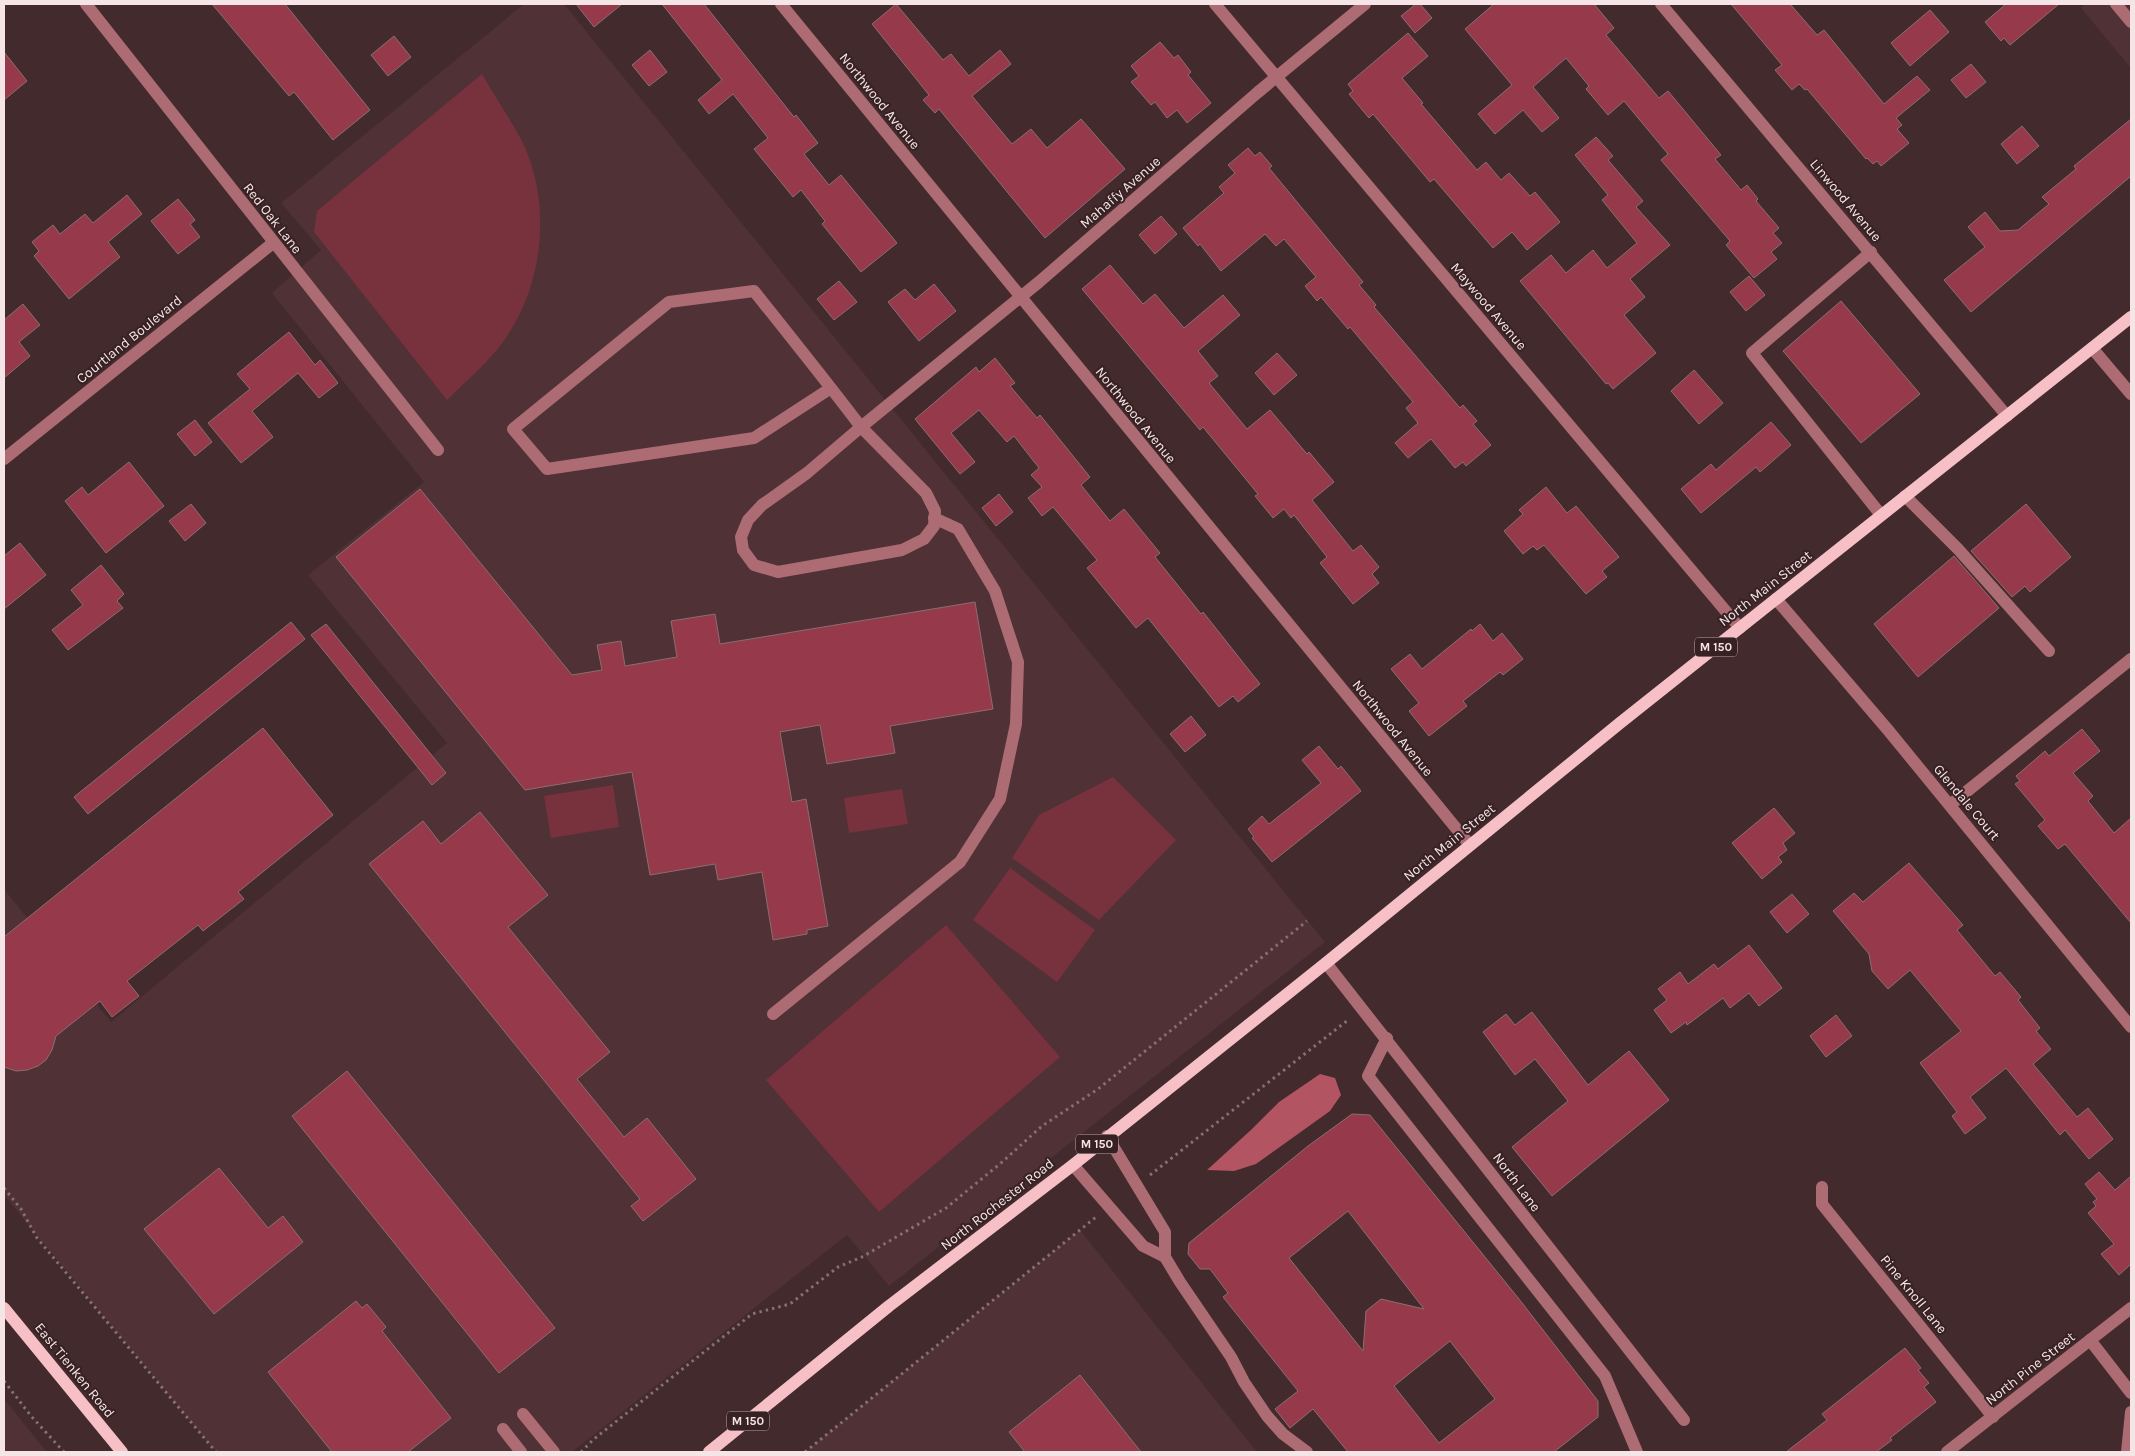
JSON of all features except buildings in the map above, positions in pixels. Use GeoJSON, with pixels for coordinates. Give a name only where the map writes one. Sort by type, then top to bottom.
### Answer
{"type":"FeatureCollection","features":[{"type":"Feature","properties":{"kind":"main road","name":"North Main Street"},"geometry":{"type":"LineString","coordinates":[[1303,980],[1469,844],[2131,317]]}},
{"type":"Feature","properties":{"kind":"main road","name":"North Rochester Road"},"geometry":{"type":"LineString","coordinates":[[709,1452],[889,1306],[1073,1165],[1303,980]]}},
{"type":"Feature","properties":{"kind":"main road","name":"East Tienken Road"},"geometry":{"type":"LineString","coordinates":[[4,1308],[122,1452]]}},
{"type":"Feature","properties":{"kind":"street","name":"Red Oak Lane"},"geometry":{"type":"LineString","coordinates":[[86,4],[438,450]]}},
{"type":"Feature","properties":{"kind":"street","name":"Northwood Avenue"},"geometry":{"type":"LineString","coordinates":[[781,4],[1469,844]]}},
{"type":"Feature","properties":{"kind":"street","name":"Maywood Avenue"},"geometry":{"type":"LineString","coordinates":[[1215,4],[1740,628]]}},
{"type":"Feature","properties":{"kind":"street","name":"Mahaffy Avenue"},"geometry":{"type":"LineString","coordinates":[[934,518],[934,526],[924,538],[902,550],[778,572],[754,565],[743,550],[741,537],[748,520],[762,505],[807,473],[861,426],[1021,297],[1276,77],[1366,4]]}},
{"type":"Feature","properties":{"kind":"street","name":"Linwood Avenue"},"geometry":{"type":"LineString","coordinates":[[1661,4],[2007,416]]}},
{"type":"Feature","properties":{"kind":"street"},"geometry":{"type":"LineString","coordinates":[[2116,4],[2131,22]]}},
{"type":"Feature","properties":{"kind":"street","name":"Courtland Boulevard"},"geometry":{"type":"LineString","coordinates":[[4,459],[273,242]]}},
{"type":"Feature","properties":{"kind":"street"},"geometry":{"type":"LineString","coordinates":[[1871,252],[1752,353],[1882,515]]}},
{"type":"Feature","properties":{"kind":"street"},"geometry":{"type":"LineString","coordinates":[[774,1014],[960,862],[1000,799],[1016,724],[1018,662],[995,591],[958,529],[934,518],[935,511],[926,493],[861,426],[831,388],[754,291],[669,302],[513,429],[547,469],[754,438],[831,388]]}},
{"type":"Feature","properties":{"kind":"street"},"geometry":{"type":"LineString","coordinates":[[2092,348],[2131,394]]}},
{"type":"Feature","properties":{"kind":"street"},"geometry":{"type":"LineString","coordinates":[[1905,496],[1958,549],[2049,651]]}},
{"type":"Feature","properties":{"kind":"street","name":"Glendale Court"},"geometry":{"type":"LineString","coordinates":[[1776,599],[1950,804],[2131,1027]]}},
{"type":"Feature","properties":{"kind":"street"},"geometry":{"type":"LineString","coordinates":[[1950,804],[2131,659]]}},
{"type":"Feature","properties":{"kind":"street","name":"North Lane"},"geometry":{"type":"LineString","coordinates":[[1326,963],[1387,1038],[1574,1282],[1684,1420]]}},
{"type":"Feature","properties":{"kind":"street"},"geometry":{"type":"LineString","coordinates":[[1387,1038],[1368,1076],[1605,1376],[1637,1452]]}},
{"type":"Feature","properties":{"kind":"street"},"geometry":{"type":"LineString","coordinates":[[1107,1136],[1165,1232],[1165,1257]]}},
{"type":"Feature","properties":{"kind":"street"},"geometry":{"type":"LineString","coordinates":[[1073,1165],[1143,1246],[1165,1257],[1231,1357],[1244,1382],[1267,1416],[1283,1434],[1307,1452]]}},
{"type":"Feature","properties":{"kind":"street","name":"Pine Knoll Lane"},"geometry":{"type":"LineString","coordinates":[[1822,1187],[1822,1204],[1993,1417]]}},
{"type":"Feature","properties":{"kind":"street","name":"North Pine Street"},"geometry":{"type":"LineString","coordinates":[[1948,1452],[2131,1308]]}},
{"type":"Feature","properties":{"kind":"street"},"geometry":{"type":"LineString","coordinates":[[2090,1340],[2131,1393]]}},
{"type":"Feature","properties":{"kind":"street"},"geometry":{"type":"LineString","coordinates":[[2127,1452],[2131,1412]]}},
{"type":"Feature","properties":{"kind":"street"},"geometry":{"type":"LineString","coordinates":[[523,1414],[554,1452]]}},
{"type":"Feature","properties":{"kind":"street"},"geometry":{"type":"LineString","coordinates":[[503,1429],[521,1452]]}},
{"type":"Feature","properties":{"kind":"path"},"geometry":{"type":"LineString","coordinates":[[581,1452],[594,1439],[752,1314],[790,1304],[838,1267],[862,1257],[946,1208],[1001,1163],[1042,1126],[1098,1089],[1307,921]]}},
{"type":"Feature","properties":{"kind":"path"},"geometry":{"type":"LineString","coordinates":[[1137,1185],[1362,1008]]}},
{"type":"Feature","properties":{"kind":"path"},"geometry":{"type":"LineString","coordinates":[[4,1188],[21,1209],[37,1238],[216,1452]]}},
{"type":"Feature","properties":{"kind":"path"},"geometry":{"type":"LineString","coordinates":[[805,1452],[1109,1206]]}},
{"type":"Feature","properties":{"kind":"path"},"geometry":{"type":"LineString","coordinates":[[4,1381],[31,1416],[64,1452]]}},
{"type":"Feature","properties":{"kind":"shaded area"},"geometry":{"type":"Polygon","coordinates":[[[524,4],[564,4],[1325,942],[889,1286],[847,1235],[572,1452],[216,1452],[4,1195],[4,889],[111,1022],[447,743],[308,575],[424,482],[272,293],[321,250],[281,203],[524,4]]]}},
{"type":"Feature","properties":{"kind":"shaded area"},"geometry":{"type":"Polygon","coordinates":[[[2086,4],[2131,4],[2131,68],[2081,8],[2086,4]]]}},
{"type":"Feature","properties":{"kind":"shaded area"},"geometry":{"type":"Polygon","coordinates":[[[482,74],[523,143],[532,166],[538,190],[540,240],[530,289],[521,312],[509,333],[488,360],[447,400],[314,232],[317,211],[482,74]]]}},
{"type":"Feature","properties":{"kind":"shaded area"},"geometry":{"type":"Polygon","coordinates":[[[1113,777],[1176,840],[1099,920],[1012,858],[1039,815],[1113,777]]]}},
{"type":"Feature","properties":{"kind":"shaded area"},"geometry":{"type":"Polygon","coordinates":[[[613,785],[619,827],[551,838],[544,796],[613,785]]]}},
{"type":"Feature","properties":{"kind":"shaded area"},"geometry":{"type":"Polygon","coordinates":[[[902,789],[908,824],[849,833],[844,798],[902,789]]]}},
{"type":"Feature","properties":{"kind":"shaded area"},"geometry":{"type":"Polygon","coordinates":[[[1010,868],[1095,930],[1057,982],[973,920],[1010,868]]]}},
{"type":"Feature","properties":{"kind":"shaded area"},"geometry":{"type":"Polygon","coordinates":[[[946,925],[1060,1057],[879,1212],[766,1080],[946,925]]]}},
{"type":"Feature","properties":{"kind":"shaded area"},"geometry":{"type":"Polygon","coordinates":[[[1320,1074],[1335,1078],[1341,1095],[1330,1111],[1256,1164],[1234,1171],[1207,1170],[1279,1102],[1320,1074]]]}},
{"type":"Feature","properties":{"kind":"shaded area"},"geometry":{"type":"Polygon","coordinates":[[[1080,1230],[1257,1452],[805,1452],[1080,1230]]]}},
{"type":"Feature","properties":{"kind":"shaded area"},"geometry":{"type":"Polygon","coordinates":[[[4,1399],[47,1452],[4,1452],[4,1399]]]}}]}
